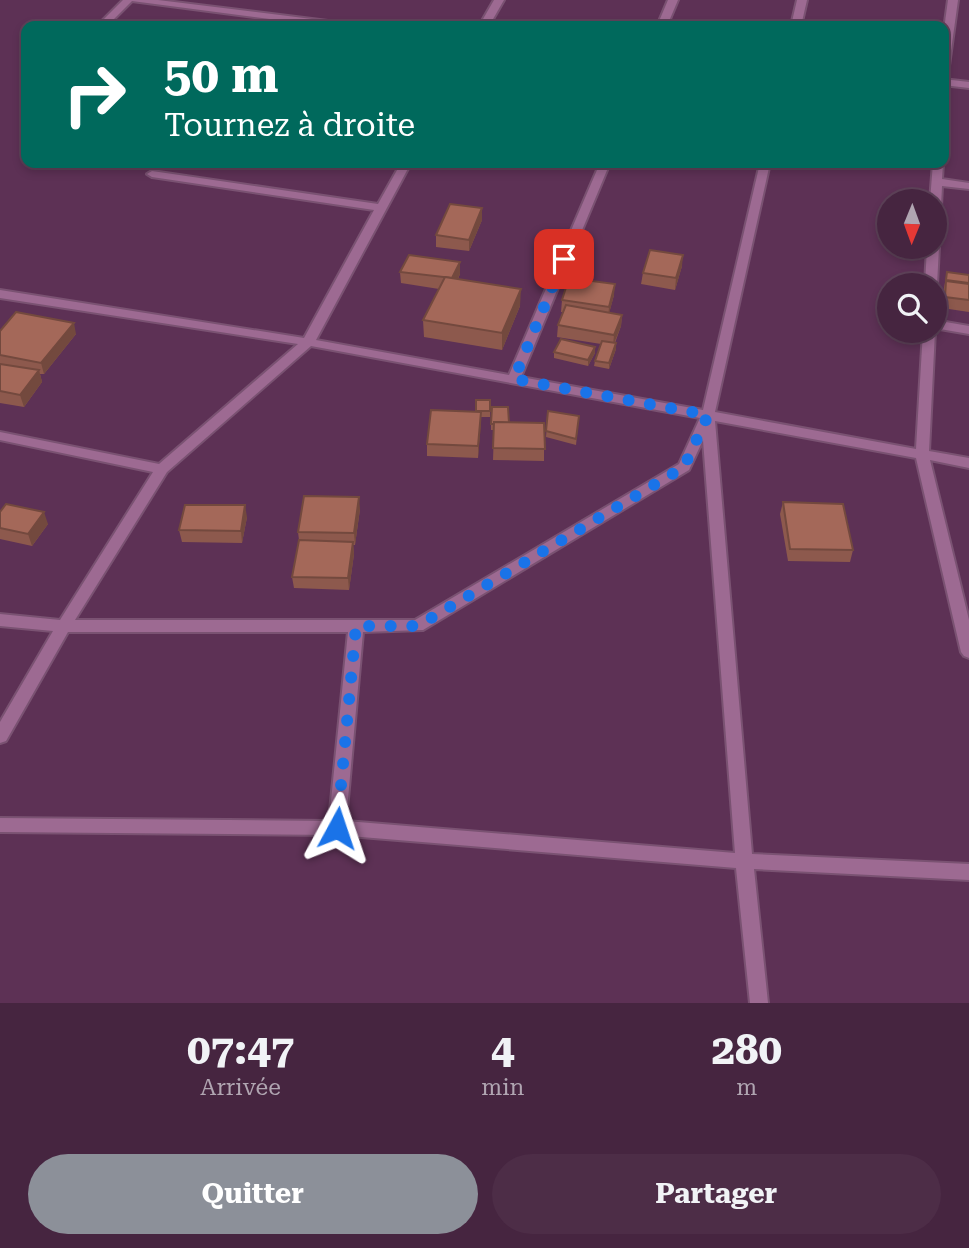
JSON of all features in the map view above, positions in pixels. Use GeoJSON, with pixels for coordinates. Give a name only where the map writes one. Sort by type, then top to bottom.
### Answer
{"type":"FeatureCollection","features":[{"type":"Feature","properties":{"kind":"street"},"geometry":{"type":"LineString","coordinates":[[107,21],[128,0]]}},
{"type":"Feature","properties":{"kind":"street"},"geometry":{"type":"LineString","coordinates":[[136,0],[304,21]]}},
{"type":"Feature","properties":{"kind":"street"},"geometry":{"type":"LineString","coordinates":[[487,21],[499,0]]}},
{"type":"Feature","properties":{"kind":"street"},"geometry":{"type":"LineString","coordinates":[[664,21],[673,0]]}},
{"type":"Feature","properties":{"kind":"street"},"geometry":{"type":"LineString","coordinates":[[797,21],[802,0]]}},
{"type":"Feature","properties":{"kind":"street"},"geometry":{"type":"LineString","coordinates":[[949,29],[953,0]]}},
{"type":"Feature","properties":{"kind":"street"},"geometry":{"type":"LineString","coordinates":[[949,83],[969,85]]}},
{"type":"Feature","properties":{"kind":"street"},"geometry":{"type":"LineString","coordinates":[[0,736],[64,626],[162,469],[308,342],[404,168]]}},
{"type":"Feature","properties":{"kind":"street"},"geometry":{"type":"LineString","coordinates":[[514,379],[603,168]]}},
{"type":"Feature","properties":{"kind":"street"},"geometry":{"type":"LineString","coordinates":[[0,620],[64,626],[418,626],[684,467],[708,415],[764,168]]}},
{"type":"Feature","properties":{"kind":"street"},"geometry":{"type":"LineString","coordinates":[[936,189],[938,168]]}},
{"type":"Feature","properties":{"kind":"street"},"geometry":{"type":"LineString","coordinates":[[152,174],[382,208]]}},
{"type":"Feature","properties":{"kind":"street"},"geometry":{"type":"LineString","coordinates":[[937,181],[969,186]]}},
{"type":"Feature","properties":{"kind":"street"},"geometry":{"type":"LineString","coordinates":[[0,293],[308,342],[969,463]]}},
{"type":"Feature","properties":{"kind":"street"},"geometry":{"type":"LineString","coordinates":[[947,326],[969,330]]}},
{"type":"Feature","properties":{"kind":"street"},"geometry":{"type":"LineString","coordinates":[[928,343],[922,454],[969,652]]}},
{"type":"Feature","properties":{"kind":"street"},"geometry":{"type":"LineString","coordinates":[[708,415],[744,861],[759,1003]]}},
{"type":"Feature","properties":{"kind":"street"},"geometry":{"type":"LineString","coordinates":[[0,436],[162,469]]}},
{"type":"Feature","properties":{"kind":"street"},"geometry":{"type":"LineString","coordinates":[[337,828],[356,626]]}},
{"type":"Feature","properties":{"kind":"street"},"geometry":{"type":"LineString","coordinates":[[0,825],[337,828],[744,861],[969,872]]}},
{"type":"Feature","properties":{"kind":"building"},"geometry":{"type":"Polygon","coordinates":[[[450,204],[482,208],[469,240],[436,235],[450,204]]]}},
{"type":"Feature","properties":{"kind":"building"},"geometry":{"type":"Polygon","coordinates":[[[650,250],[683,255],[676,278],[643,273],[650,250]]]}},
{"type":"Feature","properties":{"kind":"building"},"geometry":{"type":"Polygon","coordinates":[[[409,255],[460,262],[452,278],[400,272],[409,255]]]}},
{"type":"Feature","properties":{"kind":"building"},"geometry":{"type":"Polygon","coordinates":[[[947,273],[969,275],[969,283],[947,280],[947,273]]]}},
{"type":"Feature","properties":{"kind":"building"},"geometry":{"type":"Polygon","coordinates":[[[445,277],[521,289],[502,333],[423,320],[445,277]]]}},
{"type":"Feature","properties":{"kind":"building"},"geometry":{"type":"Polygon","coordinates":[[[569,278],[615,284],[609,307],[562,300],[569,278]]]}},
{"type":"Feature","properties":{"kind":"building"},"geometry":{"type":"Polygon","coordinates":[[[947,281],[969,284],[969,300],[947,297],[947,281]]]}},
{"type":"Feature","properties":{"kind":"building"},"geometry":{"type":"Polygon","coordinates":[[[566,305],[622,315],[614,335],[558,325],[566,305]]]}},
{"type":"Feature","properties":{"kind":"building"},"geometry":{"type":"Polygon","coordinates":[[[16,312],[74,323],[41,363],[0,355],[0,331],[16,312]]]}},
{"type":"Feature","properties":{"kind":"building"},"geometry":{"type":"Polygon","coordinates":[[[561,339],[595,347],[588,360],[554,352],[561,339]]]}},
{"type":"Feature","properties":{"kind":"building"},"geometry":{"type":"Polygon","coordinates":[[[602,341],[616,343],[609,363],[595,361],[602,341]]]}},
{"type":"Feature","properties":{"kind":"building"},"geometry":{"type":"Polygon","coordinates":[[[0,364],[39,370],[20,395],[0,391],[0,364]]]}},
{"type":"Feature","properties":{"kind":"building"},"geometry":{"type":"Polygon","coordinates":[[[476,400],[490,400],[490,411],[476,411],[476,400]]]}},
{"type":"Feature","properties":{"kind":"building"},"geometry":{"type":"Polygon","coordinates":[[[492,407],[508,407],[509,423],[491,424],[492,407]]]}},
{"type":"Feature","properties":{"kind":"building"},"geometry":{"type":"Polygon","coordinates":[[[431,410],[481,412],[478,446],[427,444],[431,410]]]}},
{"type":"Feature","properties":{"kind":"building"},"geometry":{"type":"Polygon","coordinates":[[[548,411],[579,416],[576,439],[546,431],[548,411]]]}},
{"type":"Feature","properties":{"kind":"building"},"geometry":{"type":"Polygon","coordinates":[[[494,422],[544,423],[545,449],[493,448],[494,422]]]}},
{"type":"Feature","properties":{"kind":"building"},"geometry":{"type":"Polygon","coordinates":[[[304,496],[359,497],[354,533],[298,532],[304,496]]]}},
{"type":"Feature","properties":{"kind":"building"},"geometry":{"type":"Polygon","coordinates":[[[783,502],[843,504],[853,550],[790,549],[783,502]]]}},
{"type":"Feature","properties":{"kind":"building"},"geometry":{"type":"Polygon","coordinates":[[[6,504],[44,512],[28,534],[0,528],[0,512],[6,504]]]}},
{"type":"Feature","properties":{"kind":"building"},"geometry":{"type":"Polygon","coordinates":[[[185,505],[245,505],[241,531],[179,530],[185,505]]]}},
{"type":"Feature","properties":{"kind":"building"},"geometry":{"type":"Polygon","coordinates":[[[299,540],[353,542],[348,578],[292,577],[299,540]]]}},
{"type":"Feature","properties":{"kind":"route"},"geometry":{"type":"LineString","coordinates":[[337,828],[356,626],[418,626],[684,467],[708,415],[514,379],[564,259]]}}]}
